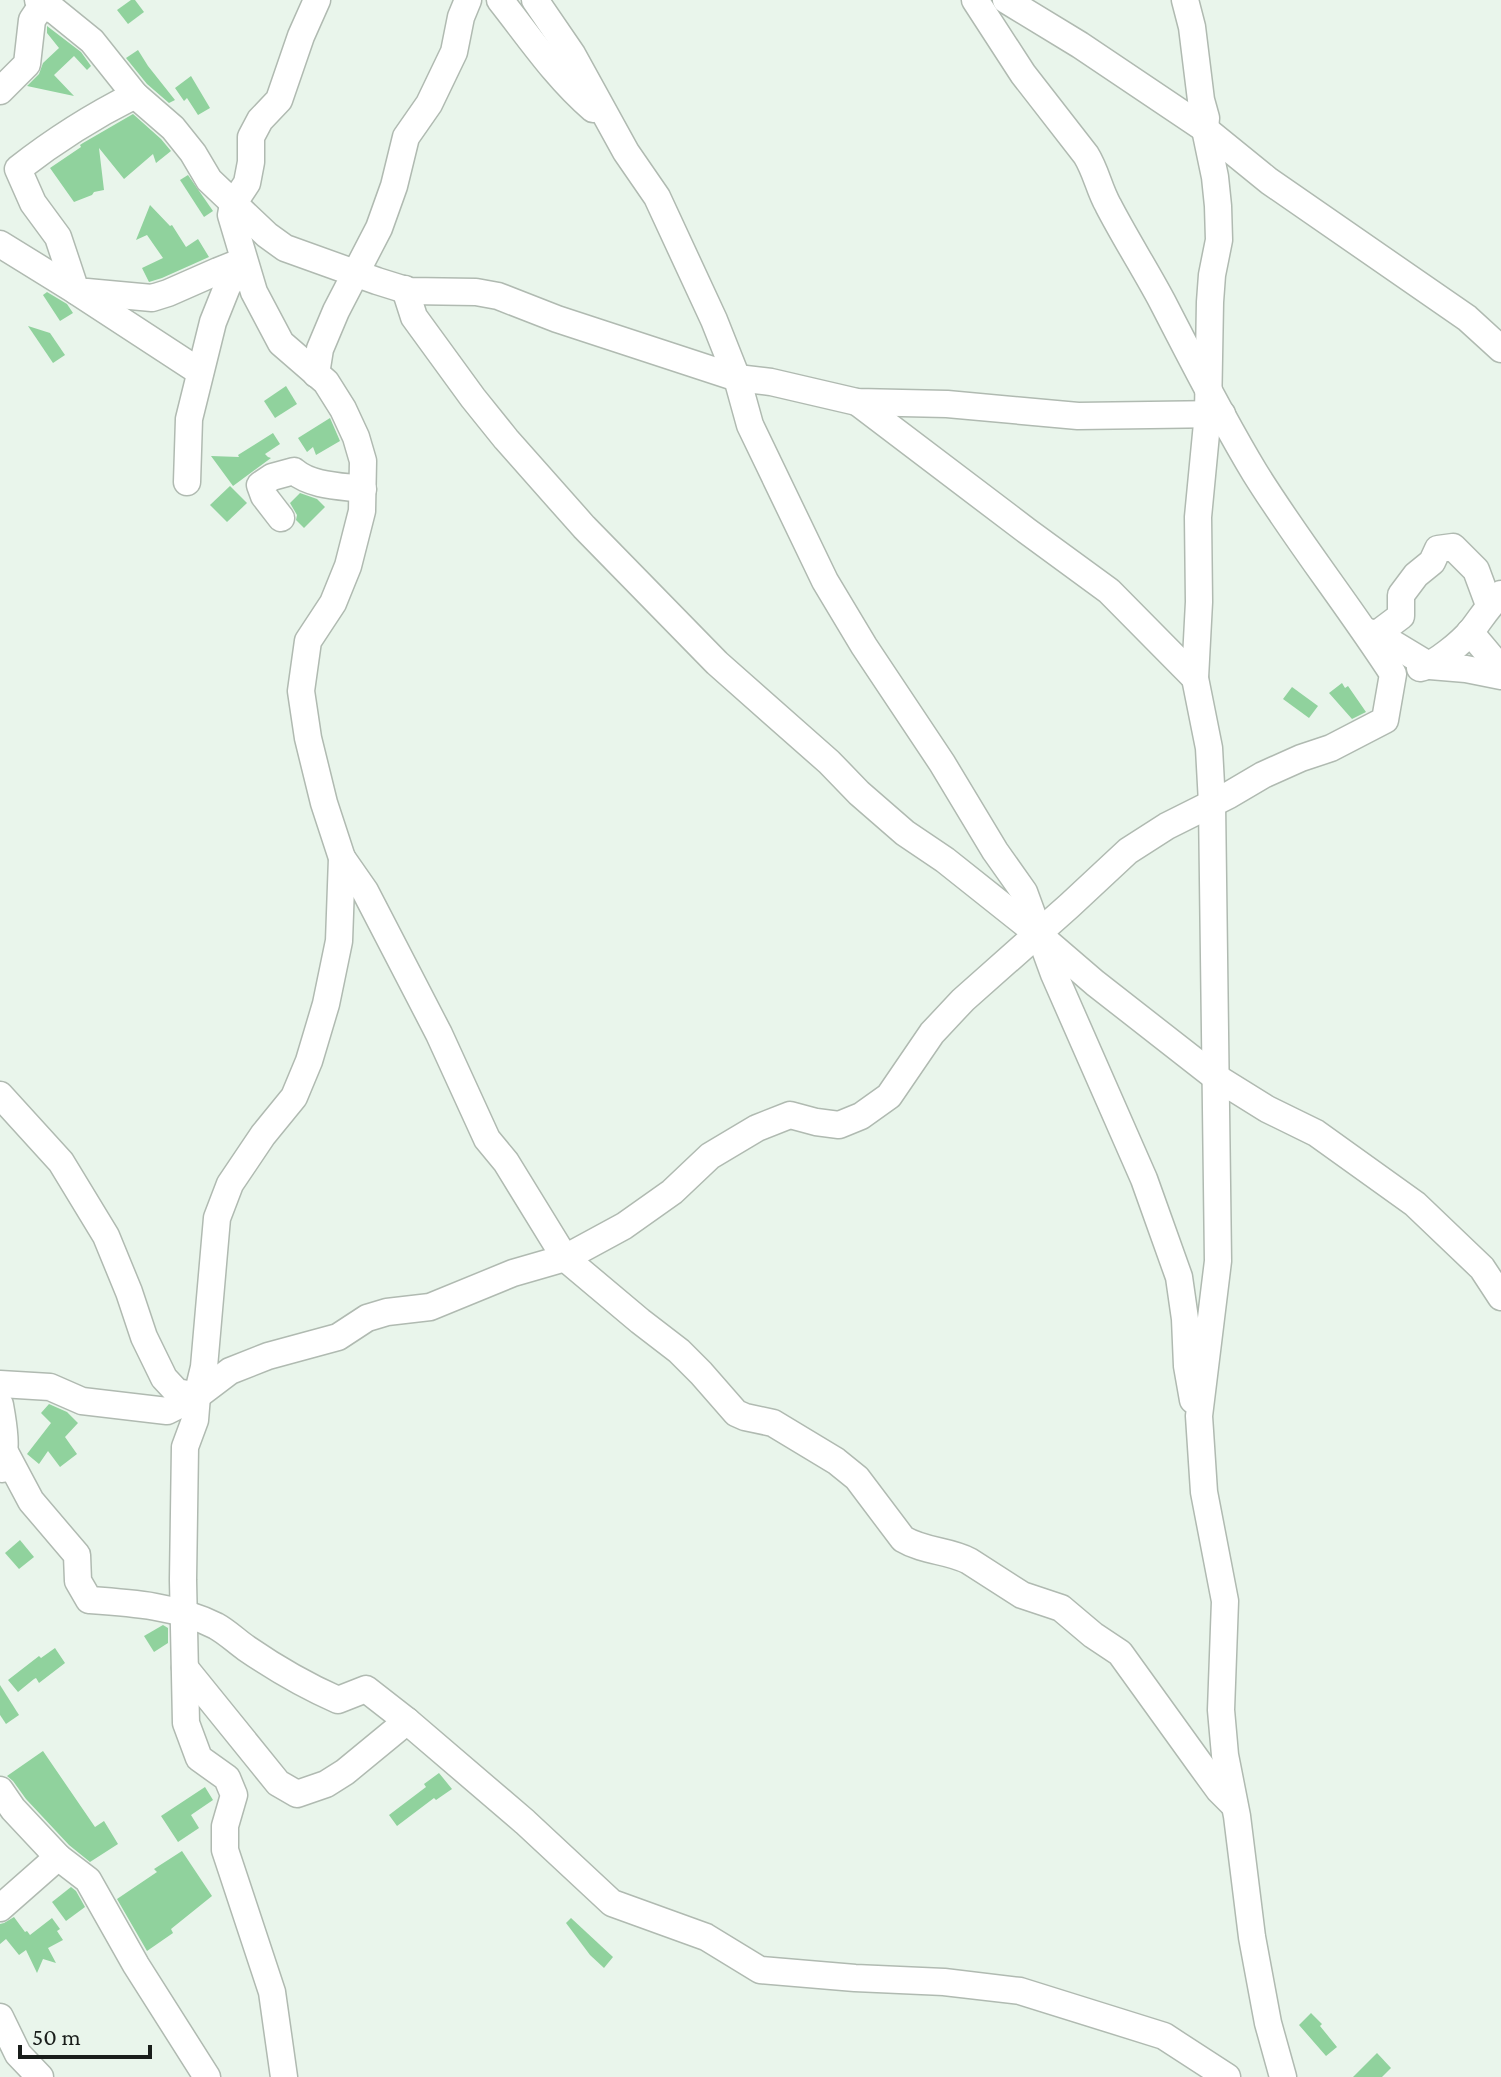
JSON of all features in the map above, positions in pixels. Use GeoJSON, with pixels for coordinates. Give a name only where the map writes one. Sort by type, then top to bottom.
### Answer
{"type":"FeatureCollection","features":[{"type":"Feature","properties":{"kind":"street"},"geometry":{"type":"LineString","coordinates":[[317,0],[279,100],[260,120],[251,137],[247,183],[233,204],[231,215],[254,292],[281,343],[326,382],[343,409],[363,461],[362,511],[348,566],[333,603],[308,641],[301,691],[308,738],[342,858],[372,904],[439,1034],[487,1139],[506,1162],[565,1258],[679,1351],[736,1413],[773,1423],[836,1461],[857,1478],[903,1539],[913,1546],[961,1557],[1022,1595],[1061,1608],[1114,1648],[1140,1679],[1209,1777],[1234,1805]]}},
{"type":"Feature","properties":{"kind":"street"},"geometry":{"type":"LineString","coordinates":[[316,374],[320,349],[336,311],[384,214],[406,137],[429,104],[454,52],[468,0]]}},
{"type":"Feature","properties":{"kind":"street"},"geometry":{"type":"LineString","coordinates":[[500,0],[549,65],[575,94],[610,124]]}},
{"type":"Feature","properties":{"kind":"street"},"geometry":{"type":"LineString","coordinates":[[535,0],[572,54],[626,152],[657,197],[714,320],[737,378],[750,425],[825,581],[1024,892],[1038,934],[1144,1179],[1179,1277],[1187,1366],[1199,1416]]}},
{"type":"Feature","properties":{"kind":"street"},"geometry":{"type":"LineString","coordinates":[[0,1384],[50,1387],[82,1401],[167,1411],[197,1396],[230,1371],[268,1356],[338,1337],[367,1318],[387,1312],[430,1307],[513,1273],[565,1258],[624,1226],[672,1192],[710,1156],[757,1128],[790,1115],[839,1125],[861,1116],[889,1096],[932,1033],[963,1000],[1128,851],[1167,826],[1263,775],[1331,748],[1385,720],[1393,674],[1371,632],[1294,532],[1213,406],[1161,298],[1106,202],[1093,166],[1023,74],[975,0]]}},
{"type":"Feature","properties":{"kind":"street"},"geometry":{"type":"LineString","coordinates":[[1006,0],[1080,45],[1205,129],[1269,181],[1467,318],[1501,349]]}},
{"type":"Feature","properties":{"kind":"street"},"geometry":{"type":"LineString","coordinates":[[1185,0],[1192,27],[1219,218],[1210,302],[1213,406],[1198,517],[1199,602],[1195,678],[1209,748],[1212,803],[1218,1261],[1199,1416],[1204,1492],[1225,1601],[1221,1710],[1225,1755],[1237,1816],[1252,1937],[1268,2023],[1283,2077]]}},
{"type":"Feature","properties":{"kind":"street"},"geometry":{"type":"LineString","coordinates":[[0,91],[27,64],[32,20],[43,2],[92,41],[135,95],[173,128],[209,180],[285,248],[405,289],[498,296],[557,319],[737,378],[771,382],[857,402],[947,404],[1078,416],[1213,406]]}},
{"type":"Feature","properties":{"kind":"street"},"geometry":{"type":"LineString","coordinates":[[76,291],[58,237],[33,203],[18,169],[96,114],[135,95]]}},
{"type":"Feature","properties":{"kind":"street"},"geometry":{"type":"LineString","coordinates":[[0,244],[200,372]]}},
{"type":"Feature","properties":{"kind":"street"},"geometry":{"type":"LineString","coordinates":[[76,291],[152,298],[243,261]]}},
{"type":"Feature","properties":{"kind":"street"},"geometry":{"type":"LineString","coordinates":[[187,482],[189,419],[200,372],[213,322],[227,287],[243,261]]}},
{"type":"Feature","properties":{"kind":"street"},"geometry":{"type":"LineString","coordinates":[[405,289],[414,317],[506,439],[584,527],[717,663],[905,833],[945,860],[1214,1076],[1267,1109],[1316,1133],[1415,1204],[1482,1268],[1501,1297]]}},
{"type":"Feature","properties":{"kind":"street"},"geometry":{"type":"LineString","coordinates":[[857,402],[1109,591],[1195,678]]}},
{"type":"Feature","properties":{"kind":"street"},"geometry":{"type":"LineString","coordinates":[[245,486],[272,467],[296,468]]}},
{"type":"Feature","properties":{"kind":"street"},"geometry":{"type":"LineString","coordinates":[[296,468],[299,475],[322,483],[363,489]]}},
{"type":"Feature","properties":{"kind":"street"},"geometry":{"type":"LineString","coordinates":[[281,518],[264,496],[260,485],[296,468]]}},
{"type":"Feature","properties":{"kind":"street"},"geometry":{"type":"LineString","coordinates":[[1371,632],[1401,616],[1401,595],[1416,575],[1432,562],[1438,549],[1453,547],[1476,570],[1495,600],[1470,632],[1430,666]]}},
{"type":"Feature","properties":{"kind":"street"},"geometry":{"type":"LineString","coordinates":[[1371,632],[1430,666]]}},
{"type":"Feature","properties":{"kind":"street"},"geometry":{"type":"LineString","coordinates":[[1470,632],[1501,669]]}},
{"type":"Feature","properties":{"kind":"street"},"geometry":{"type":"LineString","coordinates":[[1393,674],[1430,666],[1501,676]]}},
{"type":"Feature","properties":{"kind":"street"},"geometry":{"type":"LineString","coordinates":[[284,2077],[272,1992],[225,1850],[225,1826],[234,1795],[227,1778],[199,1758],[186,1723],[183,1614],[185,1447],[195,1420],[204,1367],[217,1218],[230,1184],[263,1135],[294,1097],[309,1061],[326,1004],[339,941],[342,858]]}},
{"type":"Feature","properties":{"kind":"street"},"geometry":{"type":"LineString","coordinates":[[0,1095],[61,1162],[106,1236],[144,1337],[164,1378],[177,1392],[197,1396]]}},
{"type":"Feature","properties":{"kind":"street"},"geometry":{"type":"LineString","coordinates":[[0,1405],[4,1425],[3,1465],[77,1555],[78,1581],[89,1600],[141,1604],[183,1614],[217,1627],[248,1649],[338,1700],[366,1689],[525,1822],[612,1903],[706,1937],[760,1970],[944,1982],[1020,1991],[1164,2036],[1227,2077]]}},
{"type":"Feature","properties":{"kind":"street"},"geometry":{"type":"LineString","coordinates":[[185,1668],[278,1783],[297,1794],[336,1778],[407,1721]]}},
{"type":"Feature","properties":{"kind":"street"},"geometry":{"type":"LineString","coordinates":[[0,1790],[13,1809],[58,1857],[88,1880],[136,1965],[207,2077]]}},
{"type":"Feature","properties":{"kind":"street"},"geometry":{"type":"LineString","coordinates":[[0,1908],[58,1857]]}},
{"type":"Feature","properties":{"kind":"street"},"geometry":{"type":"LineString","coordinates":[[0,2017],[18,2054],[40,2077]]}},
{"type":"Feature","properties":{"kind":"building"},"geometry":{"type":"Polygon","coordinates":[[[135,0],[144,12],[128,24],[117,10],[135,0]]]}},
{"type":"Feature","properties":{"kind":"building"},"geometry":{"type":"Polygon","coordinates":[[[47,26],[81,52],[91,66],[87,70],[74,56],[54,75],[74,96],[27,86],[39,74],[43,63],[59,48],[47,33],[47,26]]]}},
{"type":"Feature","properties":{"kind":"building"},"geometry":{"type":"Polygon","coordinates":[[[138,50],[175,100],[169,103],[147,84],[126,58],[138,50]]]}},
{"type":"Feature","properties":{"kind":"building"},"geometry":{"type":"Polygon","coordinates":[[[191,76],[210,108],[198,115],[187,98],[184,101],[175,88],[191,76]]]}},
{"type":"Feature","properties":{"kind":"building"},"geometry":{"type":"Polygon","coordinates":[[[133,114],[171,151],[156,163],[153,154],[124,179],[99,148],[104,190],[74,202],[50,168],[83,143],[133,114]]]}},
{"type":"Feature","properties":{"kind":"building"},"geometry":{"type":"Polygon","coordinates":[[[188,175],[213,211],[204,217],[180,180],[188,175]]]}},
{"type":"Feature","properties":{"kind":"building"},"geometry":{"type":"Polygon","coordinates":[[[150,205],[172,225],[186,247],[198,239],[209,257],[149,282],[142,268],[163,258],[147,235],[136,240],[150,205]]]}},
{"type":"Feature","properties":{"kind":"building"},"geometry":{"type":"Polygon","coordinates":[[[47,292],[67,304],[73,313],[60,321],[43,295],[47,292]]]}},
{"type":"Feature","properties":{"kind":"building"},"geometry":{"type":"Polygon","coordinates":[[[28,326],[50,333],[65,355],[53,363],[28,326]]]}},
{"type":"Feature","properties":{"kind":"building"},"geometry":{"type":"Polygon","coordinates":[[[286,386],[297,404],[275,418],[264,401],[286,386]]]}},
{"type":"Feature","properties":{"kind":"building"},"geometry":{"type":"Polygon","coordinates":[[[330,418],[340,441],[316,455],[313,447],[307,452],[298,438],[330,418]]]}},
{"type":"Feature","properties":{"kind":"building"},"geometry":{"type":"Polygon","coordinates":[[[273,433],[280,444],[265,454],[271,458],[233,486],[211,456],[239,457],[273,433]]]}},
{"type":"Feature","properties":{"kind":"building"},"geometry":{"type":"Polygon","coordinates":[[[230,486],[247,503],[227,522],[210,505],[230,486]]]}},
{"type":"Feature","properties":{"kind":"building"},"geometry":{"type":"Polygon","coordinates":[[[300,493],[317,499],[325,507],[304,528],[296,520],[297,515],[290,503],[300,493]]]}},
{"type":"Feature","properties":{"kind":"building"},"geometry":{"type":"Polygon","coordinates":[[[1342,683],[1345,688],[1348,686],[1366,712],[1352,719],[1329,693],[1342,683]]]}},
{"type":"Feature","properties":{"kind":"building"},"geometry":{"type":"Polygon","coordinates":[[[1292,687],[1318,706],[1309,718],[1283,699],[1292,687]]]}},
{"type":"Feature","properties":{"kind":"building"},"geometry":{"type":"Polygon","coordinates":[[[49,1404],[67,1412],[78,1423],[65,1437],[77,1454],[60,1467],[48,1451],[39,1464],[27,1454],[51,1423],[41,1413],[49,1404]]]}},
{"type":"Feature","properties":{"kind":"building"},"geometry":{"type":"Polygon","coordinates":[[[20,1540],[34,1557],[19,1569],[5,1553],[20,1540]]]}},
{"type":"Feature","properties":{"kind":"building"},"geometry":{"type":"Polygon","coordinates":[[[163,1625],[168,1628],[168,1643],[154,1652],[144,1636],[163,1625]]]}},
{"type":"Feature","properties":{"kind":"building"},"geometry":{"type":"Polygon","coordinates":[[[55,1648],[65,1663],[39,1683],[36,1678],[18,1692],[8,1680],[55,1648]]]}},
{"type":"Feature","properties":{"kind":"building"},"geometry":{"type":"Polygon","coordinates":[[[0,1685],[19,1715],[6,1724],[0,1715],[0,1685]]]}},
{"type":"Feature","properties":{"kind":"building"},"geometry":{"type":"Polygon","coordinates":[[[43,1751],[95,1827],[104,1821],[118,1844],[90,1862],[69,1845],[7,1776],[43,1751]]]}},
{"type":"Feature","properties":{"kind":"building"},"geometry":{"type":"Polygon","coordinates":[[[439,1773],[452,1789],[436,1800],[434,1798],[397,1826],[389,1815],[439,1773]]]}},
{"type":"Feature","properties":{"kind":"building"},"geometry":{"type":"Polygon","coordinates":[[[205,1787],[213,1800],[191,1815],[199,1828],[178,1842],[161,1816],[205,1787]]]}},
{"type":"Feature","properties":{"kind":"building"},"geometry":{"type":"Polygon","coordinates":[[[182,1851],[212,1896],[171,1929],[173,1933],[147,1951],[117,1899],[182,1851]]]}},
{"type":"Feature","properties":{"kind":"building"},"geometry":{"type":"Polygon","coordinates":[[[71,1887],[85,1907],[66,1921],[52,1902],[71,1887]]]}},
{"type":"Feature","properties":{"kind":"building"},"geometry":{"type":"Polygon","coordinates":[[[14,1917],[30,1935],[52,1918],[63,1940],[48,1948],[56,1963],[43,1959],[37,1973],[26,1950],[19,1955],[6,1939],[0,1944],[0,1924],[14,1917]]]}},
{"type":"Feature","properties":{"kind":"building"},"geometry":{"type":"Polygon","coordinates":[[[571,1918],[613,1957],[604,1968],[566,1923],[571,1918]]]}},
{"type":"Feature","properties":{"kind":"building"},"geometry":{"type":"Polygon","coordinates":[[[1311,2013],[1337,2047],[1326,2056],[1299,2025],[1311,2013]]]}},
{"type":"Feature","properties":{"kind":"building"},"geometry":{"type":"Polygon","coordinates":[[[1377,2053],[1391,2068],[1382,2077],[1353,2077],[1377,2053]]]}}]}
